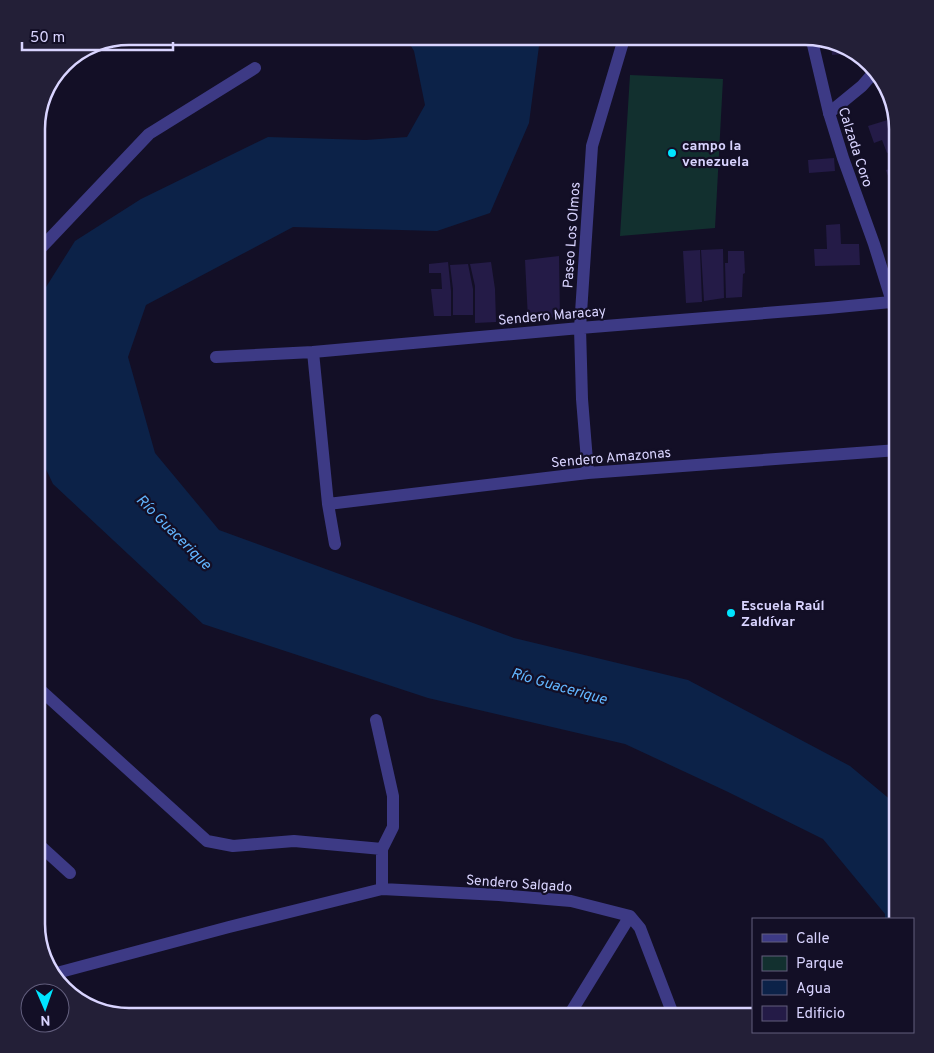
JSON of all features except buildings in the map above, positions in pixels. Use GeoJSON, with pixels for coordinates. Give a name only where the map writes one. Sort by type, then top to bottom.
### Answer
{"type":"FeatureCollection","features":[{"type":"Feature","properties":{"kind":"street","name":"Paseo Los Olmos"},"geometry":{"type":"LineString","coordinates":[[588,473],[582,400],[580,328],[592,146],[622,45]]}},
{"type":"Feature","properties":{"kind":"street","name":"Calzada Coro"},"geometry":{"type":"LineString","coordinates":[[813,46],[829,113],[874,244],[889,295]]}},
{"type":"Feature","properties":{"kind":"street"},"geometry":{"type":"LineString","coordinates":[[45,242],[149,134],[256,68]]}},
{"type":"Feature","properties":{"kind":"street"},"geometry":{"type":"LineString","coordinates":[[829,113],[862,86],[870,76]]}},
{"type":"Feature","properties":{"kind":"street","name":"Sendero Maracay"},"geometry":{"type":"LineString","coordinates":[[216,357],[313,352],[889,302]]}},
{"type":"Feature","properties":{"kind":"street"},"geometry":{"type":"LineString","coordinates":[[313,352],[328,504],[335,544]]}},
{"type":"Feature","properties":{"kind":"street","name":"Sendero Amazonas"},"geometry":{"type":"LineString","coordinates":[[328,504],[588,473],[889,451]]}},
{"type":"Feature","properties":{"kind":"street"},"geometry":{"type":"LineString","coordinates":[[45,694],[206,841],[233,846],[294,840],[382,849]]}},
{"type":"Feature","properties":{"kind":"street"},"geometry":{"type":"LineString","coordinates":[[376,720],[393,796],[393,827],[382,849],[382,889]]}},
{"type":"Feature","properties":{"kind":"street"},"geometry":{"type":"LineString","coordinates":[[45,850],[70,873]]}},
{"type":"Feature","properties":{"kind":"street","name":"Sendero Salgado"},"geometry":{"type":"LineString","coordinates":[[60,972],[382,889],[571,901],[630,916]]}},
{"type":"Feature","properties":{"kind":"street"},"geometry":{"type":"LineString","coordinates":[[574,1008],[630,916],[640,928],[671,1008]]}},
{"type":"Feature","properties":{"kind":"green space","name":"campo la venezuela"},"geometry":{"type":"Polygon","coordinates":[[[630,75],[723,79],[715,228],[620,236],[630,75]]]}},
{"type":"Feature","properties":{"kind":"water","name":"Río Guacerique"},"geometry":{"type":"Polygon","coordinates":[[[410,45],[539,46],[529,123],[490,213],[437,231],[293,227],[146,305],[128,357],[155,453],[219,530],[514,638],[688,680],[850,766],[889,798],[889,918],[885,918],[885,914],[823,839],[625,744],[428,698],[203,624],[53,484],[45,467],[45,289],[75,241],[141,199],[268,137],[366,140],[407,137],[425,105],[414,51],[410,45]]]}},
{"type":"Feature","properties":{"kind":"place","name":"campo la venezuela"},"geometry":{"type":"Point","coordinates":[672,153]}},
{"type":"Feature","properties":{"kind":"place","name":"Escuela Raúl Zaldívar"},"geometry":{"type":"Point","coordinates":[731,613]}}]}
